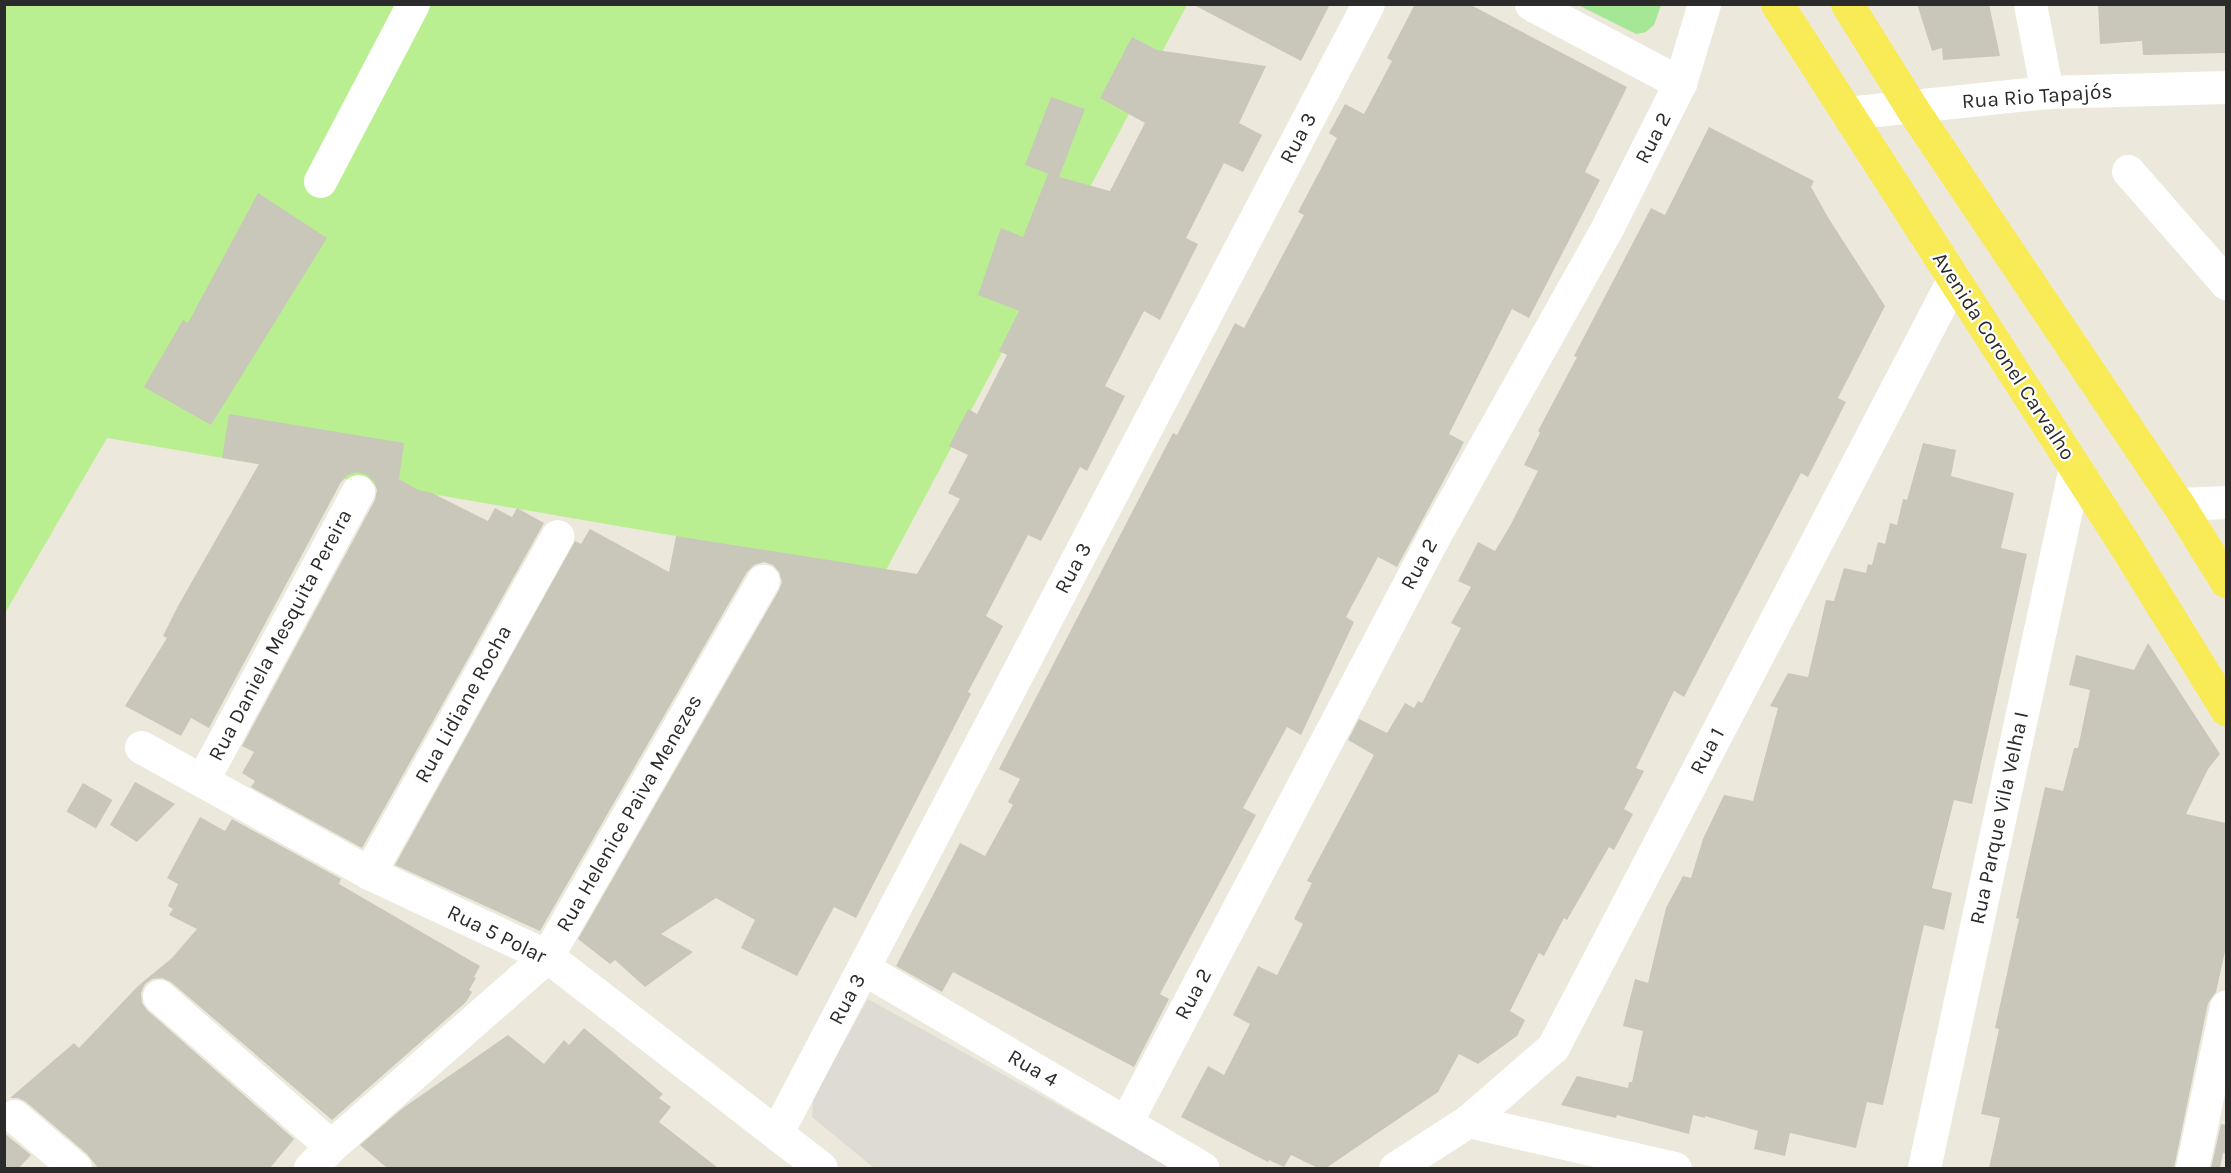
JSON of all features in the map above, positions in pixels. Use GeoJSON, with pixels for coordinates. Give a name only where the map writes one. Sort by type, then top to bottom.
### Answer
{"type":"FeatureCollection","features":[{"type":"Feature","properties":{"kind":"main road","name":"Avenida Coronel Carvalho"},"geometry":{"type":"LineString","coordinates":[[1777,4],[2075,467],[2226,709]]}},
{"type":"Feature","properties":{"kind":"main road"},"geometry":{"type":"LineString","coordinates":[[1847,4],[1911,107],[2178,504],[2226,581]]}},
{"type":"Feature","properties":{"kind":"street"},"geometry":{"type":"LineString","coordinates":[[320,181],[413,4]]}},
{"type":"Feature","properties":{"kind":"street","name":"Rua 3"},"geometry":{"type":"LineString","coordinates":[[777,1132],[1368,4]]}},
{"type":"Feature","properties":{"kind":"street"},"geometry":{"type":"LineString","coordinates":[[1531,4],[1680,83]]}},
{"type":"Feature","properties":{"kind":"street","name":"Rua 2"},"geometry":{"type":"LineString","coordinates":[[1126,1122],[1432,540],[1607,228],[1680,83],[1704,4]]}},
{"type":"Feature","properties":{"kind":"street"},"geometry":{"type":"LineString","coordinates":[[2030,4],[2047,92]]}},
{"type":"Feature","properties":{"kind":"street","name":"Rua Rio Tapajós"},"geometry":{"type":"LineString","coordinates":[[1847,113],[2047,92],[2226,87]]}},
{"type":"Feature","properties":{"kind":"street"},"geometry":{"type":"LineString","coordinates":[[2128,171],[2226,283]]}},
{"type":"Feature","properties":{"kind":"street","name":"Rua 1"},"geometry":{"type":"LineString","coordinates":[[1395,1168],[1468,1120],[1553,1047],[1954,278]]}},
{"type":"Feature","properties":{"kind":"street","name":"Rua Parque Vila Velha I"},"geometry":{"type":"LineString","coordinates":[[1924,1168],[2075,467]]}},
{"type":"Feature","properties":{"kind":"street","name":"Rua Daniela Mesquita Pereira"},"geometry":{"type":"LineString","coordinates":[[202,779],[358,491]]}},
{"type":"Feature","properties":{"kind":"street"},"geometry":{"type":"LineString","coordinates":[[2178,504],[2226,502]]}},
{"type":"Feature","properties":{"kind":"street","name":"Rua Lidiane Rocha"},"geometry":{"type":"LineString","coordinates":[[369,873],[557,536]]}},
{"type":"Feature","properties":{"kind":"street","name":"Rua Helenice Paiva Menezes"},"geometry":{"type":"LineString","coordinates":[[321,1157],[547,957],[763,581]]}},
{"type":"Feature","properties":{"kind":"street","name":"Rua 5 Polar"},"geometry":{"type":"LineString","coordinates":[[141,747],[369,873],[547,957],[821,1168]]}},
{"type":"Feature","properties":{"kind":"street","name":"Rua 4"},"geometry":{"type":"LineString","coordinates":[[863,968],[1202,1168]]}},
{"type":"Feature","properties":{"kind":"street"},"geometry":{"type":"LineString","coordinates":[[159,996],[321,1157]]}},
{"type":"Feature","properties":{"kind":"street"},"geometry":{"type":"LineString","coordinates":[[2192,1168],[2226,1007]]}},
{"type":"Feature","properties":{"kind":"street"},"geometry":{"type":"LineString","coordinates":[[14,1116],[60,1164]]}},
{"type":"Feature","properties":{"kind":"street"},"geometry":{"type":"LineString","coordinates":[[1468,1120],[1675,1168]]}},
{"type":"Feature","properties":{"kind":"green space"},"geometry":{"type":"Polygon","coordinates":[[[5,5],[1187,5],[885,572],[107,438],[5,613],[5,5]]]}},
{"type":"Feature","properties":{"kind":"green space"},"geometry":{"type":"Polygon","coordinates":[[[1578,5],[1661,5],[1654,25],[1646,32],[1636,34],[1578,5]]]}},
{"type":"Feature","properties":{"kind":"shaded area"},"geometry":{"type":"Polygon","coordinates":[[[868,999],[1171,1168],[874,1168],[812,1117],[813,1098],[868,999]]]}},
{"type":"Feature","properties":{"kind":"building"},"geometry":{"type":"Polygon","coordinates":[[[1192,4],[1330,4],[1301,61],[1192,4]]]}},
{"type":"Feature","properties":{"kind":"building"},"geometry":{"type":"Polygon","coordinates":[[[1415,4],[1469,4],[1627,87],[1585,172],[1600,180],[1529,318],[1512,309],[1449,434],[1464,442],[1451,467],[1397,567],[1378,557],[1346,617],[1354,622],[1301,735],[1287,727],[1243,808],[1256,815],[1160,994],[1169,999],[1134,1067],[953,972],[942,992],[896,966],[960,843],[985,856],[1013,805],[1008,802],[1020,779],[999,769],[1173,433],[1177,435],[1235,323],[1244,328],[1304,215],[1298,212],[1337,138],[1329,133],[1345,104],[1364,114],[1392,61],[1387,58],[1415,4]]]}},
{"type":"Feature","properties":{"kind":"building"},"geometry":{"type":"Polygon","coordinates":[[[1917,4],[1989,4],[2000,56],[1943,60],[1942,48],[1932,51],[1917,4]]]}},
{"type":"Feature","properties":{"kind":"building"},"geometry":{"type":"Polygon","coordinates":[[[2098,4],[2226,4],[2226,53],[2143,55],[2142,41],[2100,44],[2098,4]]]}},
{"type":"Feature","properties":{"kind":"building"},"geometry":{"type":"Polygon","coordinates":[[[1132,37],[1157,50],[1266,66],[1239,123],[1262,135],[1243,172],[1224,163],[1186,238],[1198,244],[1160,320],[1144,311],[1105,386],[1125,396],[1087,471],[1080,467],[1041,541],[1028,535],[986,616],[1003,626],[968,692],[971,694],[856,918],[834,907],[797,976],[741,948],[755,920],[716,898],[661,934],[693,952],[645,987],[615,960],[610,964],[578,939],[779,590],[782,582],[779,572],[773,565],[764,562],[754,565],[747,572],[540,931],[395,865],[575,541],[581,544],[590,529],[669,572],[676,536],[917,574],[960,499],[948,493],[968,455],[949,446],[968,409],[977,414],[1007,355],[999,351],[1019,311],[978,295],[1001,228],[1023,237],[1048,174],[1052,175],[1025,165],[1051,97],[1085,109],[1059,177],[1110,191],[1145,123],[1100,98],[1132,37]]]}},
{"type":"Feature","properties":{"kind":"building"},"geometry":{"type":"Polygon","coordinates":[[[1709,127],[1814,181],[1811,187],[1829,219],[1885,306],[1838,398],[1846,402],[1808,477],[1801,473],[1684,697],[1674,691],[1636,768],[1644,771],[1624,809],[1633,814],[1614,850],[1609,847],[1567,920],[1564,918],[1544,956],[1539,953],[1510,1011],[1525,1020],[1517,1036],[1478,1064],[1459,1054],[1438,1092],[1326,1168],[1318,1168],[1291,1155],[1284,1167],[1269,1160],[1268,1162],[1181,1117],[1208,1066],[1224,1075],[1250,1024],[1233,1015],[1258,966],[1277,975],[1303,924],[1294,919],[1312,883],[1307,881],[1374,755],[1348,740],[1359,719],[1387,733],[1405,703],[1414,708],[1418,701],[1422,703],[1461,628],[1451,623],[1471,587],[1458,581],[1478,542],[1495,551],[1510,526],[1538,471],[1524,465],[1540,433],[1538,431],[1577,357],[1574,356],[1651,208],[1665,215],[1709,127]]]}},
{"type":"Feature","properties":{"kind":"building"},"geometry":{"type":"Polygon","coordinates":[[[258,193],[327,238],[211,425],[144,387],[183,320],[188,323],[258,193]]]}},
{"type":"Feature","properties":{"kind":"building"},"geometry":{"type":"Polygon","coordinates":[[[229,414],[404,443],[399,479],[418,490],[432,493],[488,521],[495,508],[512,517],[517,508],[544,523],[362,848],[251,787],[255,781],[242,773],[254,752],[242,746],[375,500],[377,490],[374,482],[367,475],[357,472],[348,475],[341,482],[209,728],[191,718],[181,736],[125,706],[167,638],[163,636],[178,606],[259,464],[222,458],[229,414]]]}},
{"type":"Feature","properties":{"kind":"building"},"geometry":{"type":"Polygon","coordinates":[[[1923,443],[1956,450],[1951,476],[2014,493],[2001,548],[2027,554],[1972,804],[1954,800],[1932,888],[1952,893],[1944,930],[1924,925],[1883,1105],[1867,1102],[1856,1148],[1790,1133],[1785,1156],[1754,1149],[1758,1131],[1705,1116],[1705,1118],[1693,1115],[1689,1134],[1617,1115],[1616,1118],[1561,1105],[1577,1076],[1628,1088],[1629,1082],[1632,1082],[1643,1031],[1623,1026],[1635,979],[1648,983],[1666,908],[1683,876],[1691,878],[1703,839],[1724,795],[1753,801],[1778,708],[1770,706],[1788,673],[1808,677],[1826,600],[1834,601],[1844,568],[1866,573],[1868,564],[1872,565],[1878,542],[1885,544],[1890,523],[1897,525],[1903,499],[1907,500],[1923,443]]]}},
{"type":"Feature","properties":{"kind":"building"},"geometry":{"type":"Polygon","coordinates":[[[2148,643],[2220,754],[2208,769],[2186,814],[2226,823],[2226,947],[2216,992],[2208,1003],[2174,1168],[1989,1168],[2000,1118],[1981,1114],[1999,1029],[1995,1028],[2019,919],[2016,918],[2045,787],[2063,791],[2074,748],[2078,748],[2090,690],[2069,685],[2076,655],[2134,670],[2148,643]]]}},
{"type":"Feature","properties":{"kind":"building"},"geometry":{"type":"Polygon","coordinates":[[[135,782],[175,804],[137,842],[110,825],[135,782]]]}},
{"type":"Feature","properties":{"kind":"building"},"geometry":{"type":"Polygon","coordinates":[[[83,783],[112,800],[96,829],[66,812],[83,783]]]}},
{"type":"Feature","properties":{"kind":"building"},"geometry":{"type":"Polygon","coordinates":[[[200,817],[225,831],[232,819],[341,879],[339,884],[480,966],[469,990],[472,992],[466,1002],[332,1120],[171,982],[162,978],[152,979],[145,984],[141,993],[142,1003],[147,1010],[294,1139],[270,1168],[98,1168],[87,1154],[26,1102],[18,1098],[10,1098],[74,1043],[79,1048],[138,986],[172,958],[197,929],[169,915],[173,909],[168,906],[178,884],[167,878],[200,817]]]}},
{"type":"Feature","properties":{"kind":"building"},"geometry":{"type":"Polygon","coordinates":[[[584,1028],[663,1094],[659,1098],[671,1107],[659,1122],[718,1168],[387,1168],[360,1145],[403,1108],[508,1035],[544,1064],[564,1040],[569,1045],[584,1028]]]}},
{"type":"Feature","properties":{"kind":"building"},"geometry":{"type":"Polygon","coordinates":[[[2221,1124],[2226,1125],[2226,1154],[2223,1153],[2220,1168],[2211,1168],[2221,1124]]]}},
{"type":"Feature","properties":{"kind":"building"},"geometry":{"type":"Polygon","coordinates":[[[4,1133],[31,1155],[19,1168],[4,1168],[4,1133]]]}}]}
